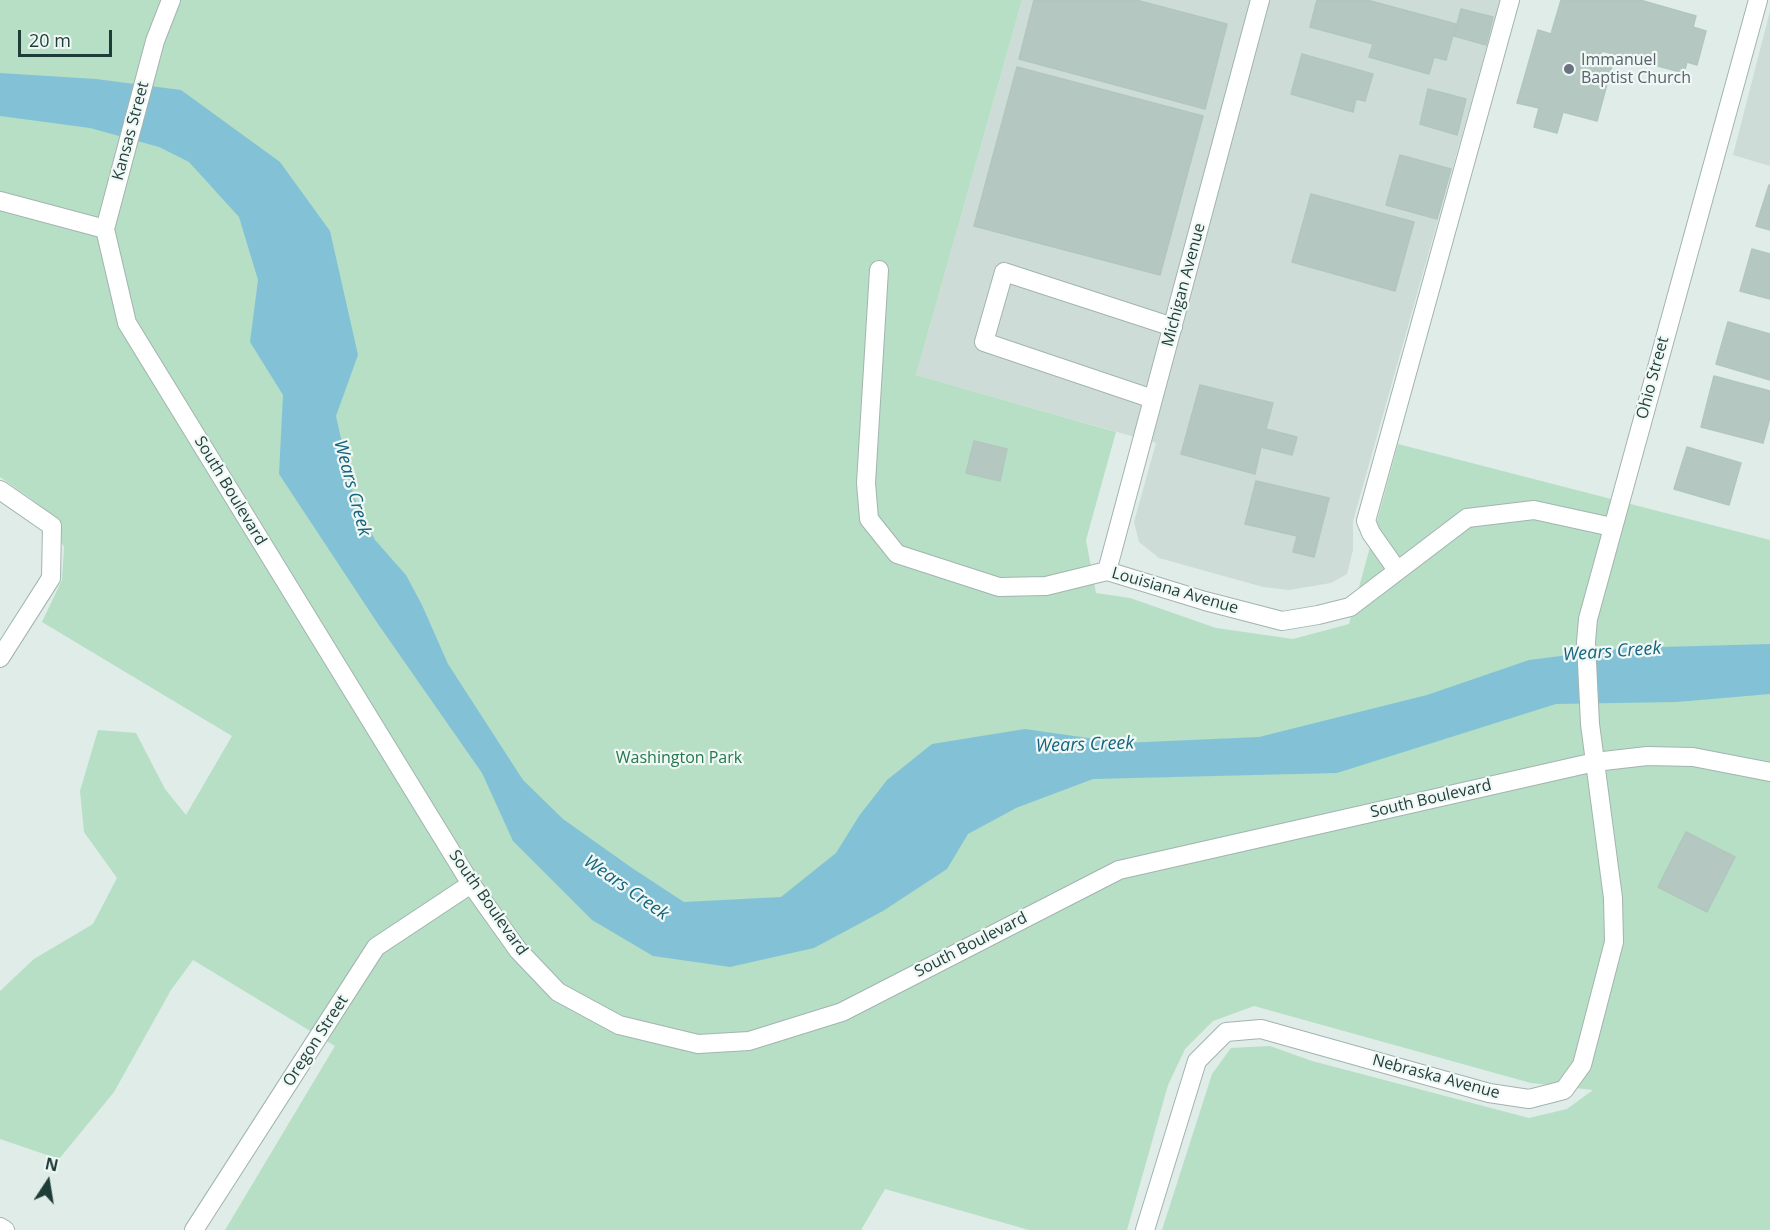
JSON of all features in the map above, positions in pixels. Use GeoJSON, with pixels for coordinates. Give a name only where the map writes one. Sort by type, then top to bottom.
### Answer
{"type":"FeatureCollection","features":[{"type":"Feature","properties":{"kind":"street","name":"Kansas Street"},"geometry":{"type":"LineString","coordinates":[[105,229],[154,41],[171,0]]}},
{"type":"Feature","properties":{"kind":"street","name":"Michigan Avenue"},"geometry":{"type":"LineString","coordinates":[[1107,571],[1260,0]]}},
{"type":"Feature","properties":{"kind":"street"},"geometry":{"type":"LineString","coordinates":[[1397,570],[1365,521],[1510,0]]}},
{"type":"Feature","properties":{"kind":"street","name":"Ohio Street"},"geometry":{"type":"LineString","coordinates":[[1595,762],[1590,724],[1586,642],[1588,620],[1758,2]]}},
{"type":"Feature","properties":{"kind":"street"},"geometry":{"type":"LineString","coordinates":[[0,201],[105,229]]}},
{"type":"Feature","properties":{"kind":"street","name":"South Boulevard"},"geometry":{"type":"LineString","coordinates":[[105,229],[127,323],[471,884],[518,950],[558,992],[619,1025],[698,1044],[749,1041],[842,1011],[1119,870],[1595,762],[1647,756],[1693,757],[1770,772]]}},
{"type":"Feature","properties":{"kind":"street","name":"Louisiana Avenue"},"geometry":{"type":"LineString","coordinates":[[879,270],[866,483],[869,519],[897,554],[999,586],[1046,586],[1107,571],[1205,601],[1282,621],[1350,607],[1467,518],[1534,510],[1612,527]]}},
{"type":"Feature","properties":{"kind":"street"},"geometry":{"type":"LineString","coordinates":[[1154,399],[984,342],[1004,272],[1173,327]]}},
{"type":"Feature","properties":{"kind":"street"},"geometry":{"type":"LineString","coordinates":[[0,490],[52,526],[51,578],[0,658]]}},
{"type":"Feature","properties":{"kind":"street","name":"Nebraska Avenue"},"geometry":{"type":"LineString","coordinates":[[1145,1230],[1197,1061],[1226,1032],[1261,1029],[1488,1093],[1529,1099],[1564,1090],[1582,1065],[1614,942],[1613,898],[1595,762]]}},
{"type":"Feature","properties":{"kind":"street","name":"Oregon Street"},"geometry":{"type":"LineString","coordinates":[[194,1230],[376,947],[471,884]]}},
{"type":"Feature","properties":{"kind":"street"},"geometry":{"type":"LineString","coordinates":[[0,1227],[5,1230]]}},
{"type":"Feature","properties":{"kind":"shaded area"},"geometry":{"type":"Polygon","coordinates":[[[1022,0],[1500,0],[1353,521],[1353,550],[1347,574],[1331,583],[1289,590],[1263,587],[1159,558],[1139,542],[1134,522],[1156,443],[916,375],[1022,0]]]}},
{"type":"Feature","properties":{"kind":"shaded area"},"geometry":{"type":"Polygon","coordinates":[[[1770,11],[1770,166],[1733,155],[1770,11]]]}},
{"type":"Feature","properties":{"kind":"green space","name":"Washington Park"},"geometry":{"type":"Polygon","coordinates":[[[0,0],[1022,0],[916,375],[1116,432],[1086,540],[1096,593],[1130,598],[1216,628],[1293,639],[1349,624],[1398,444],[1770,540],[1770,1230],[1162,1230],[1212,1074],[1231,1048],[1270,1046],[1312,1061],[1529,1118],[1567,1109],[1593,1090],[1531,1083],[1254,1006],[1213,1021],[1185,1049],[1168,1085],[1127,1230],[1029,1230],[885,1189],[861,1230],[225,1230],[335,1046],[193,960],[171,990],[114,1092],[59,1159],[0,1139],[0,991],[34,959],[93,924],[117,878],[84,832],[80,791],[98,730],[136,733],[165,789],[186,815],[232,736],[42,622],[62,580],[64,547],[34,501],[0,477],[0,0]]]}},
{"type":"Feature","properties":{"kind":"water","name":"Wears Creek"},"geometry":{"type":"Polygon","coordinates":[[[0,73],[96,79],[181,90],[280,162],[330,231],[358,355],[336,416],[354,497],[375,540],[406,575],[448,664],[523,780],[563,819],[684,902],[781,897],[836,853],[859,816],[887,780],[932,744],[1025,729],[1123,743],[1259,737],[1427,695],[1529,660],[1624,648],[1770,644],[1770,694],[1677,702],[1556,704],[1337,773],[1093,779],[1016,808],[968,834],[947,869],[883,911],[814,948],[730,967],[653,956],[592,920],[513,841],[482,773],[378,624],[279,474],[283,395],[250,342],[258,280],[239,217],[189,162],[159,147],[90,128],[0,116],[0,73]]]}},
{"type":"Feature","properties":{"kind":"building"},"geometry":{"type":"Polygon","coordinates":[[[1034,0],[1136,0],[1227,24],[1205,109],[1019,59],[1034,0]]]}},
{"type":"Feature","properties":{"kind":"building"},"geometry":{"type":"Polygon","coordinates":[[[1317,0],[1367,0],[1456,24],[1446,60],[1434,57],[1429,74],[1369,57],[1373,44],[1310,27],[1317,0]]]}},
{"type":"Feature","properties":{"kind":"building","name":"Immanuel Baptist Church"},"geometry":{"type":"Polygon","coordinates":[[[1561,0],[1640,0],[1696,16],[1693,27],[1706,31],[1697,65],[1687,62],[1684,73],[1602,51],[1600,58],[1613,62],[1597,121],[1563,112],[1557,133],[1534,127],[1539,108],[1517,103],[1538,30],[1551,34],[1561,0]]]}},
{"type":"Feature","properties":{"kind":"building"},"geometry":{"type":"Polygon","coordinates":[[[1461,9],[1493,17],[1486,45],[1454,36],[1461,9]]]}},
{"type":"Feature","properties":{"kind":"building"},"geometry":{"type":"Polygon","coordinates":[[[1302,54],[1373,74],[1365,101],[1356,99],[1353,112],[1291,94],[1302,54]]]}},
{"type":"Feature","properties":{"kind":"building"},"geometry":{"type":"Polygon","coordinates":[[[1017,67],[1203,116],[1160,275],[974,226],[1017,67]]]}},
{"type":"Feature","properties":{"kind":"building"},"geometry":{"type":"Polygon","coordinates":[[[1428,89],[1466,99],[1457,135],[1420,124],[1428,89]]]}},
{"type":"Feature","properties":{"kind":"building"},"geometry":{"type":"Polygon","coordinates":[[[1400,155],[1451,169],[1437,219],[1386,205],[1400,155]]]}},
{"type":"Feature","properties":{"kind":"building"},"geometry":{"type":"Polygon","coordinates":[[[1770,185],[1770,230],[1756,226],[1770,185]]]}},
{"type":"Feature","properties":{"kind":"building"},"geometry":{"type":"Polygon","coordinates":[[[1311,194],[1414,222],[1395,291],[1292,262],[1311,194]]]}},
{"type":"Feature","properties":{"kind":"building"},"geometry":{"type":"Polygon","coordinates":[[[1752,249],[1770,254],[1770,299],[1740,291],[1752,249]]]}},
{"type":"Feature","properties":{"kind":"building"},"geometry":{"type":"Polygon","coordinates":[[[1728,322],[1770,334],[1770,380],[1716,364],[1728,322]]]}},
{"type":"Feature","properties":{"kind":"building"},"geometry":{"type":"Polygon","coordinates":[[[1714,376],[1770,391],[1770,417],[1763,443],[1701,427],[1714,376]]]}},
{"type":"Feature","properties":{"kind":"building"},"geometry":{"type":"Polygon","coordinates":[[[1200,385],[1273,403],[1266,429],[1297,437],[1292,455],[1261,447],[1255,474],[1181,454],[1200,385]]]}},
{"type":"Feature","properties":{"kind":"building"},"geometry":{"type":"Polygon","coordinates":[[[974,441],[1007,449],[1000,481],[966,473],[974,441]]]}},
{"type":"Feature","properties":{"kind":"building"},"geometry":{"type":"Polygon","coordinates":[[[1687,447],[1741,463],[1729,505],[1674,489],[1687,447]]]}},
{"type":"Feature","properties":{"kind":"building"},"geometry":{"type":"Polygon","coordinates":[[[1256,481],[1329,498],[1314,557],[1293,552],[1297,536],[1245,524],[1256,481]]]}},
{"type":"Feature","properties":{"kind":"building"},"geometry":{"type":"Polygon","coordinates":[[[1686,832],[1735,857],[1707,912],[1658,887],[1686,832]]]}},
{"type":"Feature","properties":{"kind":"place","name":"Immanuel Baptist Church"},"geometry":{"type":"Point","coordinates":[1569,69]}}]}
